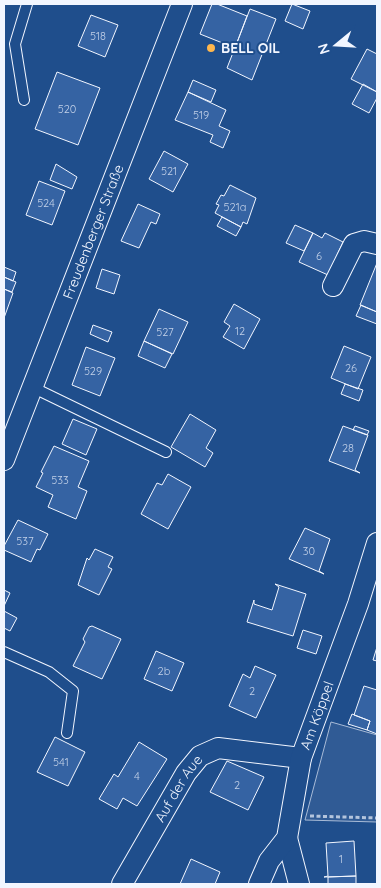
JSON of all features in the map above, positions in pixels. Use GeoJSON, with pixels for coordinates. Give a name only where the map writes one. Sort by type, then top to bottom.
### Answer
{"type":"FeatureCollection","features":[{"type":"Feature","properties":{"kind":"street","name":"Freudenberger Straße"},"geometry":{"type":"LineString","coordinates":[[4,460],[34,388],[182,4]]}},
{"type":"Feature","properties":{"kind":"street"},"geometry":{"type":"LineString","coordinates":[[333,286],[354,244],[364,242],[377,244]]}},
{"type":"Feature","properties":{"kind":"street","name":"Am Köppel"},"geometry":{"type":"LineString","coordinates":[[259,884],[269,862],[287,838],[301,758],[358,604],[377,543]]}},
{"type":"Feature","properties":{"kind":"street","name":"Auf der Aue"},"geometry":{"type":"LineString","coordinates":[[122,884],[186,773],[200,756],[218,748],[301,758]]}},
{"type":"Feature","properties":{"kind":"street"},"geometry":{"type":"LineString","coordinates":[[287,838],[299,884]]}},
{"type":"Feature","properties":{"kind":"lane"},"geometry":{"type":"LineString","coordinates":[[24,100],[15,44],[27,4]]}},
{"type":"Feature","properties":{"kind":"lane"},"geometry":{"type":"LineString","coordinates":[[34,388],[166,452]]}},
{"type":"Feature","properties":{"kind":"lane"},"geometry":{"type":"LineString","coordinates":[[4,652],[49,672],[73,692],[67,733]]}},
{"type":"Feature","properties":{"kind":"path"},"geometry":{"type":"LineString","coordinates":[[291,816],[377,818]]}},
{"type":"Feature","properties":{"kind":"shaded area"},"geometry":{"type":"Polygon","coordinates":[[[331,722],[377,735],[377,822],[305,820],[331,722]]]}},
{"type":"Feature","properties":{"kind":"building"},"geometry":{"type":"Polygon","coordinates":[[[212,4],[217,4],[247,16],[235,48],[200,34],[212,4]]]}},
{"type":"Feature","properties":{"kind":"building"},"geometry":{"type":"Polygon","coordinates":[[[292,4],[310,11],[303,29],[285,21],[292,4]]]}},
{"type":"Feature","properties":{"kind":"building"},"geometry":{"type":"Polygon","coordinates":[[[250,9],[276,19],[252,80],[227,68],[250,9]]]}},
{"type":"Feature","properties":{"kind":"building"},"geometry":{"type":"Polygon","coordinates":[[[91,15],[118,25],[105,57],[78,46],[91,15]]]}},
{"type":"Feature","properties":{"kind":"building"},"geometry":{"type":"Polygon","coordinates":[[[367,49],[377,54],[377,92],[351,79],[367,49]]]}},
{"type":"Feature","properties":{"kind":"building"},"geometry":{"type":"Polygon","coordinates":[[[57,72],[100,88],[78,145],[35,129],[57,72]]]}},
{"type":"Feature","properties":{"kind":"building"},"geometry":{"type":"Polygon","coordinates":[[[193,80],[216,90],[211,102],[188,92],[193,80]]]}},
{"type":"Feature","properties":{"kind":"building"},"geometry":{"type":"Polygon","coordinates":[[[363,84],[377,92],[377,98],[369,113],[352,104],[363,84]]]}},
{"type":"Feature","properties":{"kind":"building"},"geometry":{"type":"Polygon","coordinates":[[[188,92],[226,110],[219,126],[230,131],[223,148],[210,142],[213,135],[175,120],[188,92]]]}},
{"type":"Feature","properties":{"kind":"building"},"geometry":{"type":"Polygon","coordinates":[[[164,151],[188,164],[173,192],[149,179],[164,151]]]}},
{"type":"Feature","properties":{"kind":"building"},"geometry":{"type":"Polygon","coordinates":[[[56,164],[77,177],[72,189],[50,180],[56,164]]]}},
{"type":"Feature","properties":{"kind":"building"},"geometry":{"type":"Polygon","coordinates":[[[39,181],[65,191],[52,225],[26,215],[39,181]]]}},
{"type":"Feature","properties":{"kind":"building"},"geometry":{"type":"Polygon","coordinates":[[[230,185],[256,198],[247,224],[243,222],[241,227],[215,213],[219,205],[216,204],[221,195],[224,196],[230,185]]]}},
{"type":"Feature","properties":{"kind":"building"},"geometry":{"type":"Polygon","coordinates":[[[138,204],[160,214],[156,224],[151,222],[139,248],[121,241],[138,204]]]}},
{"type":"Feature","properties":{"kind":"building"},"geometry":{"type":"Polygon","coordinates":[[[222,217],[241,227],[236,236],[217,226],[222,217]]]}},
{"type":"Feature","properties":{"kind":"building"},"geometry":{"type":"Polygon","coordinates":[[[295,225],[313,233],[304,251],[286,243],[295,225]]]}},
{"type":"Feature","properties":{"kind":"building"},"geometry":{"type":"Polygon","coordinates":[[[313,233],[322,238],[325,233],[343,242],[328,275],[299,262],[313,233]]]}},
{"type":"Feature","properties":{"kind":"building"},"geometry":{"type":"Polygon","coordinates":[[[377,263],[377,312],[360,305],[377,263]]]}},
{"type":"Feature","properties":{"kind":"building"},"geometry":{"type":"Polygon","coordinates":[[[4,267],[16,272],[13,281],[4,277],[4,267]]]}},
{"type":"Feature","properties":{"kind":"building"},"geometry":{"type":"Polygon","coordinates":[[[102,269],[120,275],[114,294],[96,288],[102,269]]]}},
{"type":"Feature","properties":{"kind":"building"},"geometry":{"type":"Polygon","coordinates":[[[4,277],[16,282],[12,292],[4,289],[4,277]]]}},
{"type":"Feature","properties":{"kind":"building"},"geometry":{"type":"Polygon","coordinates":[[[4,289],[13,293],[4,318],[4,289]]]}},
{"type":"Feature","properties":{"kind":"building"},"geometry":{"type":"Polygon","coordinates":[[[234,304],[260,319],[244,349],[223,337],[230,326],[224,322],[234,304]]]}},
{"type":"Feature","properties":{"kind":"building"},"geometry":{"type":"Polygon","coordinates":[[[361,305],[377,312],[377,324],[356,316],[361,305]]]}},
{"type":"Feature","properties":{"kind":"building"},"geometry":{"type":"Polygon","coordinates":[[[159,309],[188,322],[173,354],[144,341],[159,309]]]}},
{"type":"Feature","properties":{"kind":"building"},"geometry":{"type":"Polygon","coordinates":[[[93,325],[112,332],[108,342],[90,334],[93,325]]]}},
{"type":"Feature","properties":{"kind":"building"},"geometry":{"type":"Polygon","coordinates":[[[144,341],[172,354],[165,368],[138,356],[144,341]]]}},
{"type":"Feature","properties":{"kind":"building"},"geometry":{"type":"Polygon","coordinates":[[[344,346],[371,357],[358,389],[331,378],[344,346]]]}},
{"type":"Feature","properties":{"kind":"building"},"geometry":{"type":"Polygon","coordinates":[[[86,347],[115,358],[100,396],[72,385],[86,347]]]}},
{"type":"Feature","properties":{"kind":"building"},"geometry":{"type":"Polygon","coordinates":[[[345,384],[363,390],[359,401],[341,394],[345,384]]]}},
{"type":"Feature","properties":{"kind":"building"},"geometry":{"type":"Polygon","coordinates":[[[190,414],[216,430],[206,448],[213,453],[205,467],[171,447],[190,414]]]}},
{"type":"Feature","properties":{"kind":"building"},"geometry":{"type":"Polygon","coordinates":[[[73,419],[97,429],[86,455],[62,444],[73,419]]]}},
{"type":"Feature","properties":{"kind":"building"},"geometry":{"type":"Polygon","coordinates":[[[343,426],[368,435],[355,470],[360,473],[329,461],[343,426]]]}},
{"type":"Feature","properties":{"kind":"building"},"geometry":{"type":"Polygon","coordinates":[[[355,426],[369,431],[367,435],[353,430],[355,426]]]}},
{"type":"Feature","properties":{"kind":"building"},"geometry":{"type":"Polygon","coordinates":[[[54,446],[89,461],[78,487],[87,491],[76,519],[48,507],[53,495],[36,487],[54,446]]]}},
{"type":"Feature","properties":{"kind":"building"},"geometry":{"type":"Polygon","coordinates":[[[168,474],[191,487],[168,529],[141,514],[157,483],[162,485],[168,474]]]}},
{"type":"Feature","properties":{"kind":"building"},"geometry":{"type":"Polygon","coordinates":[[[18,520],[48,534],[40,550],[37,549],[31,562],[4,550],[4,546],[18,520]]]}},
{"type":"Feature","properties":{"kind":"building"},"geometry":{"type":"Polygon","coordinates":[[[305,528],[330,539],[319,571],[324,574],[289,559],[305,528]]]}},
{"type":"Feature","properties":{"kind":"building"},"geometry":{"type":"Polygon","coordinates":[[[95,549],[113,557],[108,567],[112,569],[99,595],[78,585],[87,558],[89,560],[95,549]]]}},
{"type":"Feature","properties":{"kind":"building"},"geometry":{"type":"Polygon","coordinates":[[[275,584],[306,594],[293,636],[247,622],[254,600],[254,604],[272,610],[279,587],[275,584]]]}},
{"type":"Feature","properties":{"kind":"building"},"geometry":{"type":"Polygon","coordinates":[[[4,590],[10,593],[4,606],[4,590]]]}},
{"type":"Feature","properties":{"kind":"building"},"geometry":{"type":"Polygon","coordinates":[[[4,611],[17,618],[10,631],[4,628],[4,611]]]}},
{"type":"Feature","properties":{"kind":"building"},"geometry":{"type":"Polygon","coordinates":[[[92,626],[121,639],[102,679],[73,666],[85,642],[83,639],[89,627],[92,626]]]}},
{"type":"Feature","properties":{"kind":"building"},"geometry":{"type":"Polygon","coordinates":[[[303,630],[322,636],[316,654],[297,648],[303,630]]]}},
{"type":"Feature","properties":{"kind":"building"},"geometry":{"type":"Polygon","coordinates":[[[377,647],[377,661],[373,660],[377,647]]]}},
{"type":"Feature","properties":{"kind":"building"},"geometry":{"type":"Polygon","coordinates":[[[156,651],[184,663],[172,691],[144,679],[156,651]]]}},
{"type":"Feature","properties":{"kind":"building"},"geometry":{"type":"Polygon","coordinates":[[[255,666],[276,675],[256,718],[229,706],[243,674],[250,678],[255,666]]]}},
{"type":"Feature","properties":{"kind":"building"},"geometry":{"type":"Polygon","coordinates":[[[364,686],[377,690],[377,734],[367,730],[370,721],[354,715],[364,686]]]}},
{"type":"Feature","properties":{"kind":"building"},"geometry":{"type":"Polygon","coordinates":[[[352,714],[370,721],[367,730],[348,724],[352,714]]]}},
{"type":"Feature","properties":{"kind":"building"},"geometry":{"type":"Polygon","coordinates":[[[55,737],[85,752],[68,786],[37,772],[55,737]]]}},
{"type":"Feature","properties":{"kind":"building"},"geometry":{"type":"Polygon","coordinates":[[[139,742],[167,759],[137,806],[123,798],[117,809],[99,799],[114,774],[118,777],[139,742]]]}},
{"type":"Feature","properties":{"kind":"building"},"geometry":{"type":"Polygon","coordinates":[[[227,761],[264,777],[248,810],[210,792],[227,761]]]}},
{"type":"Feature","properties":{"kind":"building"},"geometry":{"type":"Polygon","coordinates":[[[354,841],[356,876],[324,877],[328,876],[326,843],[354,841]]]}},
{"type":"Feature","properties":{"kind":"building"},"geometry":{"type":"Polygon","coordinates":[[[191,859],[220,872],[215,884],[180,884],[191,859]]]}},
{"type":"Feature","properties":{"kind":"building"},"geometry":{"type":"Polygon","coordinates":[[[356,876],[356,884],[328,884],[328,877],[356,876]]]}},
{"type":"Feature","properties":{"kind":"place","name":"BELL OIL"},"geometry":{"type":"Point","coordinates":[211,48]}}]}
